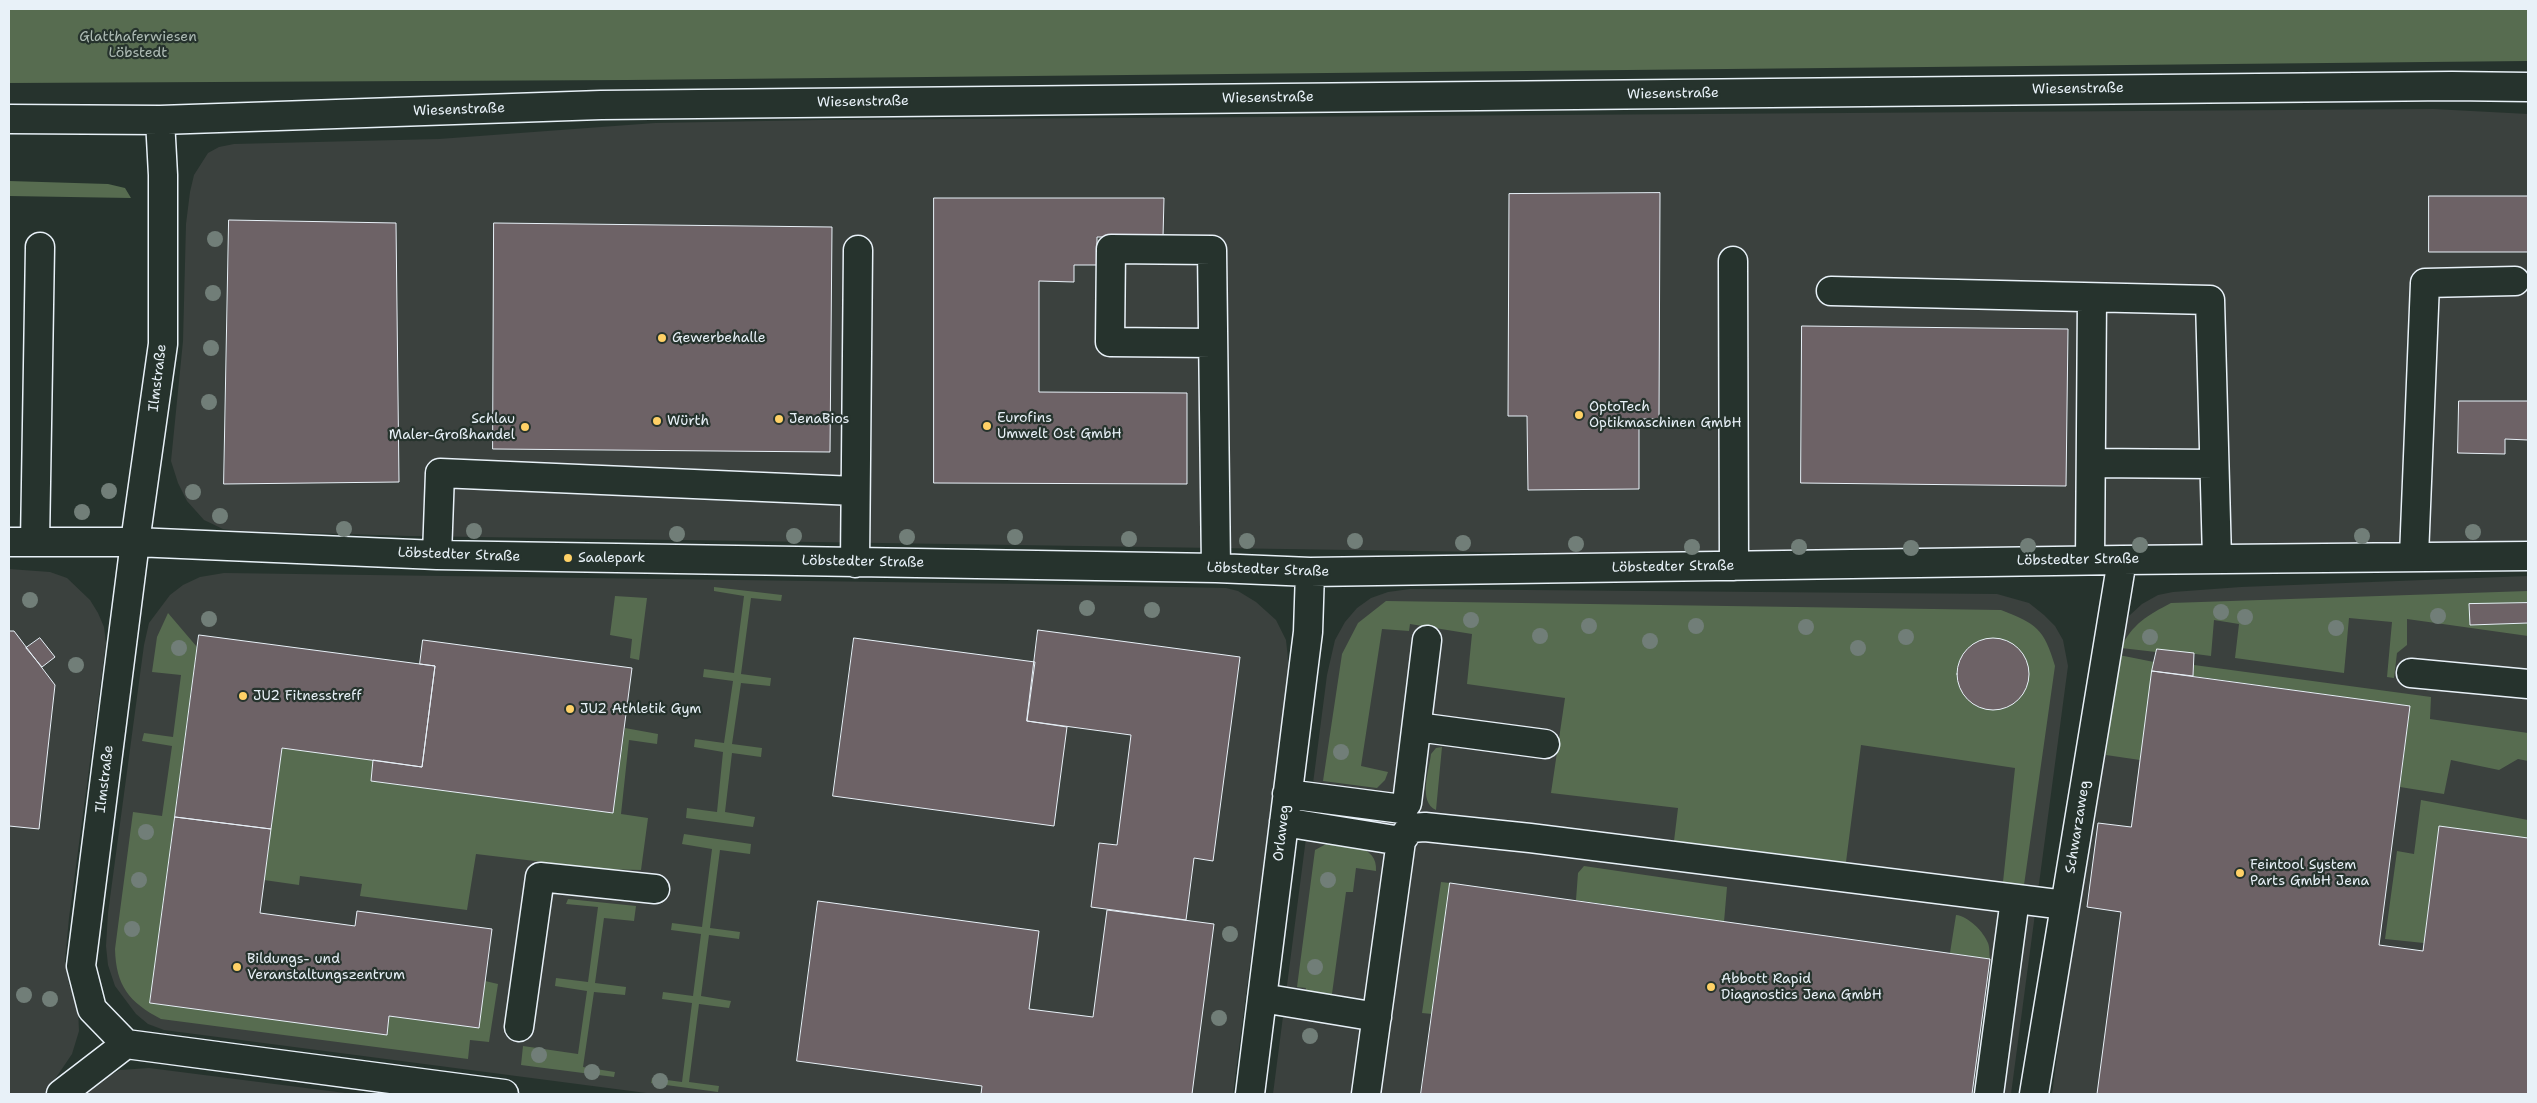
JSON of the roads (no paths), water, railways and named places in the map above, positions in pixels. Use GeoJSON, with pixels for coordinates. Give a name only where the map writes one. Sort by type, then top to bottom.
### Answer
{"type":"FeatureCollection","features":[{"type":"Feature","properties":{"kind":"street","name":"Wiesenstraße"},"geometry":{"type":"LineString","coordinates":[[9,119],[160,120],[601,105],[2452,86],[2528,87]]}},
{"type":"Feature","properties":{"kind":"street","name":"Ilmstraße"},"geometry":{"type":"LineString","coordinates":[[126,1044],[92,1009],[81,966],[134,542],[163,344],[163,175],[160,120]]}},
{"type":"Feature","properties":{"kind":"street"},"geometry":{"type":"LineString","coordinates":[[22,542],[40,247]]}},
{"type":"Feature","properties":{"kind":"street"},"geometry":{"type":"LineString","coordinates":[[1212,343],[1110,342],[1111,249],[1212,250],[1216,568]]}},
{"type":"Feature","properties":{"kind":"street"},"geometry":{"type":"LineString","coordinates":[[854,563],[858,250]]}},
{"type":"Feature","properties":{"kind":"street"},"geometry":{"type":"LineString","coordinates":[[1733,261],[1734,566]]}},
{"type":"Feature","properties":{"kind":"street"},"geometry":{"type":"LineString","coordinates":[[2414,556],[2425,283],[2515,281]]}},
{"type":"Feature","properties":{"kind":"street"},"geometry":{"type":"LineString","coordinates":[[1831,290],[2210,300],[2217,559]]}},
{"type":"Feature","properties":{"kind":"street"},"geometry":{"type":"LineString","coordinates":[[2090,560],[2092,298]]}},
{"type":"Feature","properties":{"kind":"street"},"geometry":{"type":"LineString","coordinates":[[2091,463],[2214,464]]}},
{"type":"Feature","properties":{"kind":"street"},"geometry":{"type":"LineString","coordinates":[[437,555],[440,473],[855,491]]}},
{"type":"Feature","properties":{"kind":"street","name":"Löbstedter Straße"},"geometry":{"type":"LineString","coordinates":[[22,542],[134,542],[437,555],[1216,568],[1310,572],[2090,560],[2528,556]]}},
{"type":"Feature","properties":{"kind":"street","name":"Schwarzaweg"},"geometry":{"type":"LineString","coordinates":[[2034,1094],[2122,560]]}},
{"type":"Feature","properties":{"kind":"street","name":"Orlaweg"},"geometry":{"type":"LineString","coordinates":[[1250,1094],[1308,632],[1310,572]]}},
{"type":"Feature","properties":{"kind":"street"},"geometry":{"type":"LineString","coordinates":[[1366,1094],[1405,826],[1427,640]]}},
{"type":"Feature","properties":{"kind":"street"},"geometry":{"type":"LineString","coordinates":[[2411,673],[2528,684]]}},
{"type":"Feature","properties":{"kind":"street"},"geometry":{"type":"LineString","coordinates":[[1417,727],[1545,744]]}},
{"type":"Feature","properties":{"kind":"street"},"geometry":{"type":"LineString","coordinates":[[1287,794],[1405,826]]}},
{"type":"Feature","properties":{"kind":"street"},"geometry":{"type":"LineString","coordinates":[[1284,822],[1425,827],[1530,838],[2065,905]]}},
{"type":"Feature","properties":{"kind":"street"},"geometry":{"type":"LineString","coordinates":[[519,1027],[540,877],[656,889]]}},
{"type":"Feature","properties":{"kind":"street"},"geometry":{"type":"LineString","coordinates":[[1988,1094],[2015,899]]}},
{"type":"Feature","properties":{"kind":"street"},"geometry":{"type":"LineString","coordinates":[[1262,998],[1377,1017]]}},
{"type":"Feature","properties":{"kind":"street"},"geometry":{"type":"LineString","coordinates":[[61,1094],[126,1044],[504,1094]]}},
{"type":"Feature","properties":{"kind":"place","name":"Gewerbehalle"},"geometry":{"type":"Point","coordinates":[662,338]}},
{"type":"Feature","properties":{"kind":"place","name":"OptoTech Optikmaschinen GmbH"},"geometry":{"type":"Point","coordinates":[1579,415]}},
{"type":"Feature","properties":{"kind":"place","name":"JenaBios"},"geometry":{"type":"Point","coordinates":[779,419]}},
{"type":"Feature","properties":{"kind":"place","name":"Würth"},"geometry":{"type":"Point","coordinates":[657,421]}},
{"type":"Feature","properties":{"kind":"place","name":"Eurofins Umwelt Ost GmbH"},"geometry":{"type":"Point","coordinates":[987,426]}},
{"type":"Feature","properties":{"kind":"place","name":"Schlau Maler-Großhandel"},"geometry":{"type":"Point","coordinates":[525,427]}},
{"type":"Feature","properties":{"kind":"place","name":"Saalepark"},"geometry":{"type":"Point","coordinates":[568,558]}},
{"type":"Feature","properties":{"kind":"place","name":"JU2 Fitnesstreff"},"geometry":{"type":"Point","coordinates":[243,696]}},
{"type":"Feature","properties":{"kind":"place","name":"JU2 Athletik Gym"},"geometry":{"type":"Point","coordinates":[570,709]}},
{"type":"Feature","properties":{"kind":"place","name":"Feintool System Parts GmbH Jena"},"geometry":{"type":"Point","coordinates":[2240,873]}},
{"type":"Feature","properties":{"kind":"place","name":"Bildungs- und Veranstaltungszentrum"},"geometry":{"type":"Point","coordinates":[237,967]}},
{"type":"Feature","properties":{"kind":"place","name":"Abbott Rapid Diagnostics Jena GmbH"},"geometry":{"type":"Point","coordinates":[1711,987]}},
{"type":"Feature","properties":{"kind":"park label","name":"Glatthaferwiesen Löbstedt"},"geometry":{"type":"Point","coordinates":[138,46]}}]}
